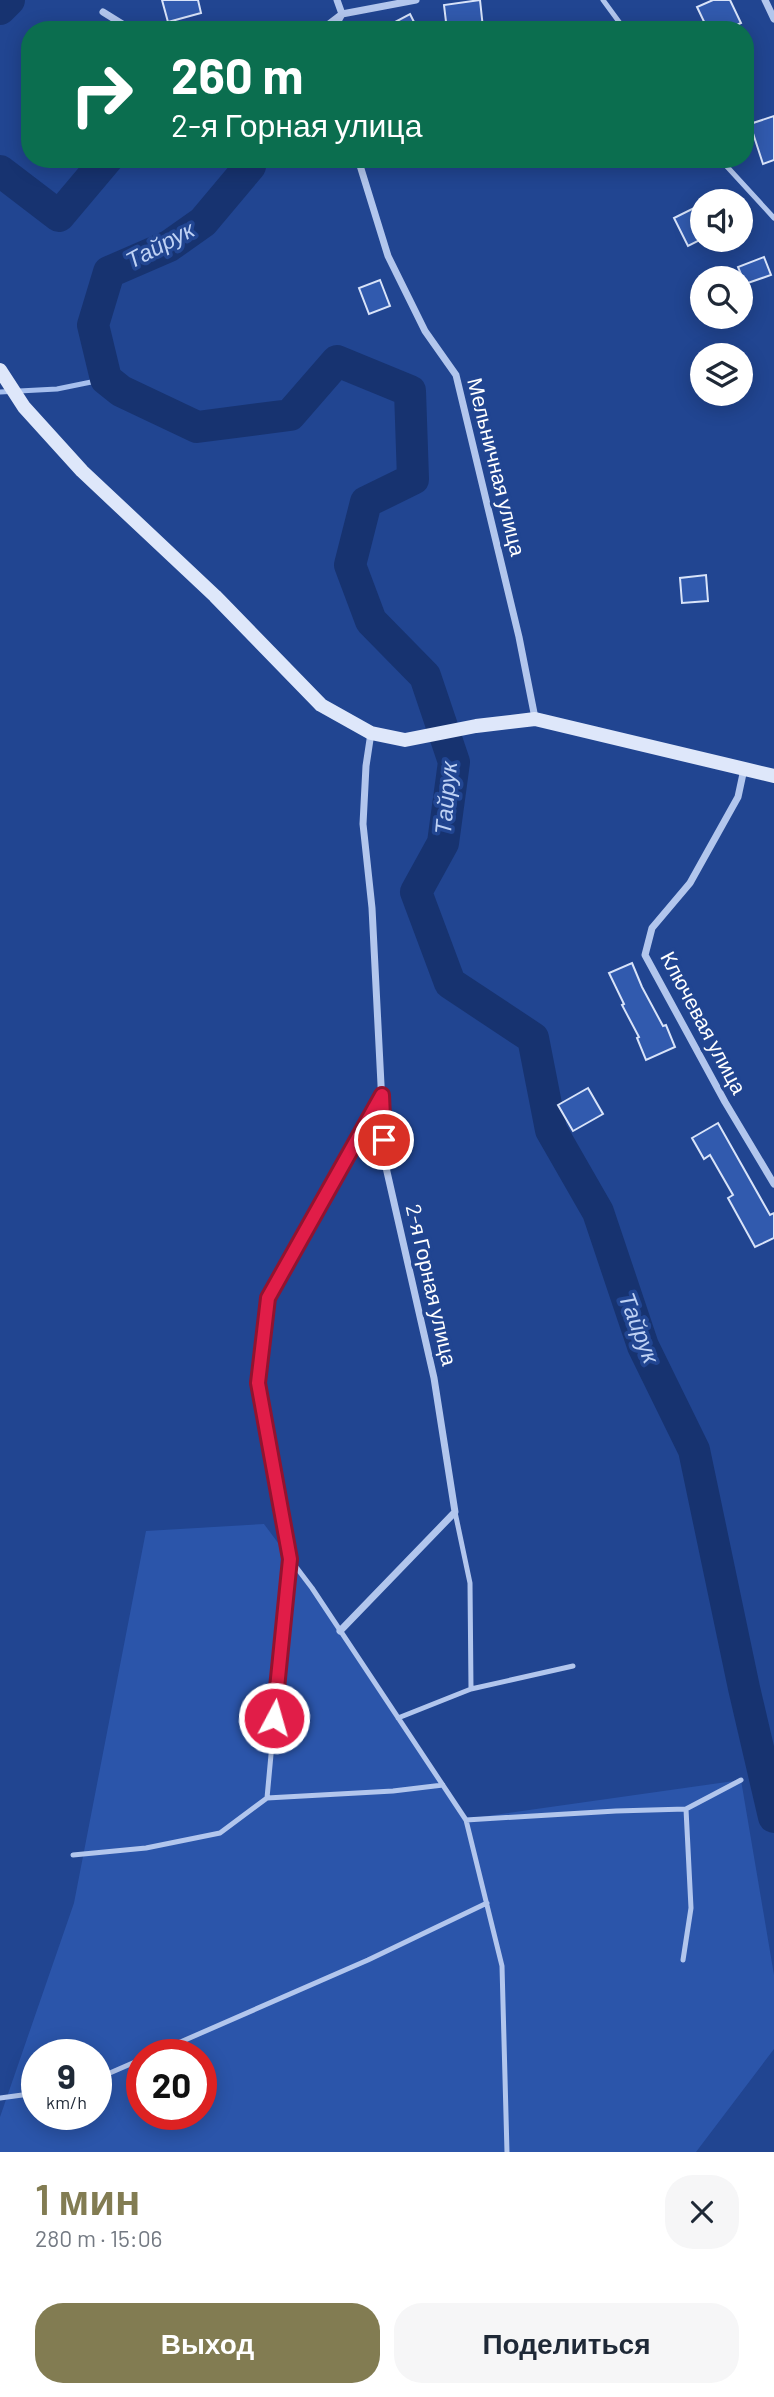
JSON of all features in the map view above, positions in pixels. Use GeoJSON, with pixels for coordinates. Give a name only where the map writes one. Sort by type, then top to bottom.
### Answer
{"type":"FeatureCollection","features":[{"type":"Feature","properties":{"kind":"street"},"geometry":{"type":"LineString","coordinates":[[337,0],[342,14],[338,21]]}},
{"type":"Feature","properties":{"kind":"street"},"geometry":{"type":"LineString","coordinates":[[333,21],[342,14],[416,0]]}},
{"type":"Feature","properties":{"kind":"street"},"geometry":{"type":"LineString","coordinates":[[765,0],[774,19]]}},
{"type":"Feature","properties":{"kind":"street"},"geometry":{"type":"LineString","coordinates":[[103,12],[118,21]]}},
{"type":"Feature","properties":{"kind":"street","name":"Мельничная улица"},"geometry":{"type":"LineString","coordinates":[[361,168],[388,256],[425,331],[456,375],[536,719]]}},
{"type":"Feature","properties":{"kind":"street"},"geometry":{"type":"LineString","coordinates":[[3,374],[24,407],[82,471],[215,596],[321,705],[371,733],[405,740],[476,726],[536,719],[774,776]]}},
{"type":"Feature","properties":{"kind":"street","name":"2-я Горная улица"},"geometry":{"type":"LineString","coordinates":[[371,733],[363,824],[372,908],[385,1163],[435,1378],[455,1511]]}},
{"type":"Feature","properties":{"kind":"street","name":"Ключевая улица"},"geometry":{"type":"LineString","coordinates":[[744,769],[738,797],[690,883],[652,928],[645,955],[725,1102],[774,1184]]}},
{"type":"Feature","properties":{"kind":"street"},"geometry":{"type":"LineString","coordinates":[[340,1631],[455,1511]]}},
{"type":"Feature","properties":{"kind":"lane"},"geometry":{"type":"LineString","coordinates":[[603,0],[618,21]]}},
{"type":"Feature","properties":{"kind":"lane"},"geometry":{"type":"LineString","coordinates":[[728,168],[774,218]]}},
{"type":"Feature","properties":{"kind":"lane"},"geometry":{"type":"LineString","coordinates":[[267,1798],[290,1559],[258,1383],[268,1298],[382,1095]]}},
{"type":"Feature","properties":{"kind":"lane"},"geometry":{"type":"LineString","coordinates":[[455,1511],[470,1583],[471,1689]]}},
{"type":"Feature","properties":{"kind":"lane"},"geometry":{"type":"LineString","coordinates":[[290,1559],[466,1820],[502,1966],[508,2152]]}},
{"type":"Feature","properties":{"kind":"lane"},"geometry":{"type":"LineString","coordinates":[[398,1718],[471,1689],[573,1666]]}},
{"type":"Feature","properties":{"kind":"lane"},"geometry":{"type":"LineString","coordinates":[[466,1820],[687,1809],[741,1780]]}},
{"type":"Feature","properties":{"kind":"lane"},"geometry":{"type":"LineString","coordinates":[[73,1855],[146,1848],[220,1833],[267,1798],[393,1791],[443,1785]]}},
{"type":"Feature","properties":{"kind":"lane"},"geometry":{"type":"LineString","coordinates":[[683,1960],[691,1908],[687,1809]]}},
{"type":"Feature","properties":{"kind":"lane"},"geometry":{"type":"LineString","coordinates":[[187,2039],[368,1960],[487,1903]]}},
{"type":"Feature","properties":{"kind":"lane"},"geometry":{"type":"LineString","coordinates":[[0,2098],[21,2095]]}},
{"type":"Feature","properties":{"kind":"shaded area"},"geometry":{"type":"Polygon","coordinates":[[[264,1524],[322,1602],[466,1819],[741,1780],[774,1975],[774,2049],[696,2152],[0,2152],[0,2117],[21,2056],[21,2130],[112,2130],[112,2039],[27,2039],[74,1903],[146,1531],[264,1524]]]}},
{"type":"Feature","properties":{"kind":"building"},"geometry":{"type":"Polygon","coordinates":[[[162,0],[198,0],[201,13],[168,21],[162,0]]]}},
{"type":"Feature","properties":{"kind":"building"},"geometry":{"type":"Polygon","coordinates":[[[480,0],[482,21],[446,21],[444,5],[480,0]]]}},
{"type":"Feature","properties":{"kind":"building"},"geometry":{"type":"Polygon","coordinates":[[[713,0],[730,0],[740,21],[704,21],[697,7],[713,0]]]}},
{"type":"Feature","properties":{"kind":"building"},"geometry":{"type":"Polygon","coordinates":[[[410,14],[414,21],[397,21],[410,14]]]}},
{"type":"Feature","properties":{"kind":"building"},"geometry":{"type":"Polygon","coordinates":[[[774,116],[774,160],[763,164],[754,136],[754,123],[774,116]]]}},
{"type":"Feature","properties":{"kind":"building"},"geometry":{"type":"Polygon","coordinates":[[[690,210],[690,245],[688,246],[674,218],[690,210]]]}},
{"type":"Feature","properties":{"kind":"building"},"geometry":{"type":"Polygon","coordinates":[[[764,257],[771,275],[753,281],[753,266],[741,266],[764,257]]]}},
{"type":"Feature","properties":{"kind":"building"},"geometry":{"type":"Polygon","coordinates":[[[380,280],[390,306],[369,314],[359,288],[380,280]]]}},
{"type":"Feature","properties":{"kind":"building"},"geometry":{"type":"Polygon","coordinates":[[[706,575],[708,601],[682,603],[680,578],[706,575]]]}},
{"type":"Feature","properties":{"kind":"building"},"geometry":{"type":"Polygon","coordinates":[[[632,963],[675,1047],[646,1060],[637,1038],[639,1037],[609,973],[632,963]]]}},
{"type":"Feature","properties":{"kind":"building"},"geometry":{"type":"Polygon","coordinates":[[[588,1088],[603,1114],[573,1131],[558,1105],[588,1088]]]}},
{"type":"Feature","properties":{"kind":"building"},"geometry":{"type":"Polygon","coordinates":[[[718,1123],[770,1215],[774,1213],[774,1238],[755,1247],[728,1198],[733,1195],[710,1155],[704,1159],[692,1138],[718,1123]]]}},
{"type":"Feature","properties":{"kind":"waterway","name":"Тайрук"},"geometry":{"type":"LineString","coordinates":[[0,9],[9,0]]}},
{"type":"Feature","properties":{"kind":"waterway","name":"Тайрук"},"geometry":{"type":"LineString","coordinates":[[0,171],[59,216],[99,168]]}},
{"type":"Feature","properties":{"kind":"waterway","name":"Тайрук"},"geometry":{"type":"LineString","coordinates":[[248,168],[203,222],[169,246],[109,272],[93,325],[106,379],[121,391],[197,427],[290,415],[337,361],[410,391],[413,479],[366,502],[350,565],[371,621],[425,676],[454,762],[443,843],[416,892],[450,983],[533,1038],[551,1130],[598,1212],[643,1346],[694,1450],[774,1817]]}},
{"type":"Feature","properties":{"kind":"waterway"},"geometry":{"type":"LineString","coordinates":[[0,392],[57,389],[106,379]]}},
{"type":"Feature","properties":{"kind":"route"},"geometry":{"type":"LineString","coordinates":[[274,1718],[290,1559],[258,1383],[268,1298],[382,1095],[384,1140]]}}]}
